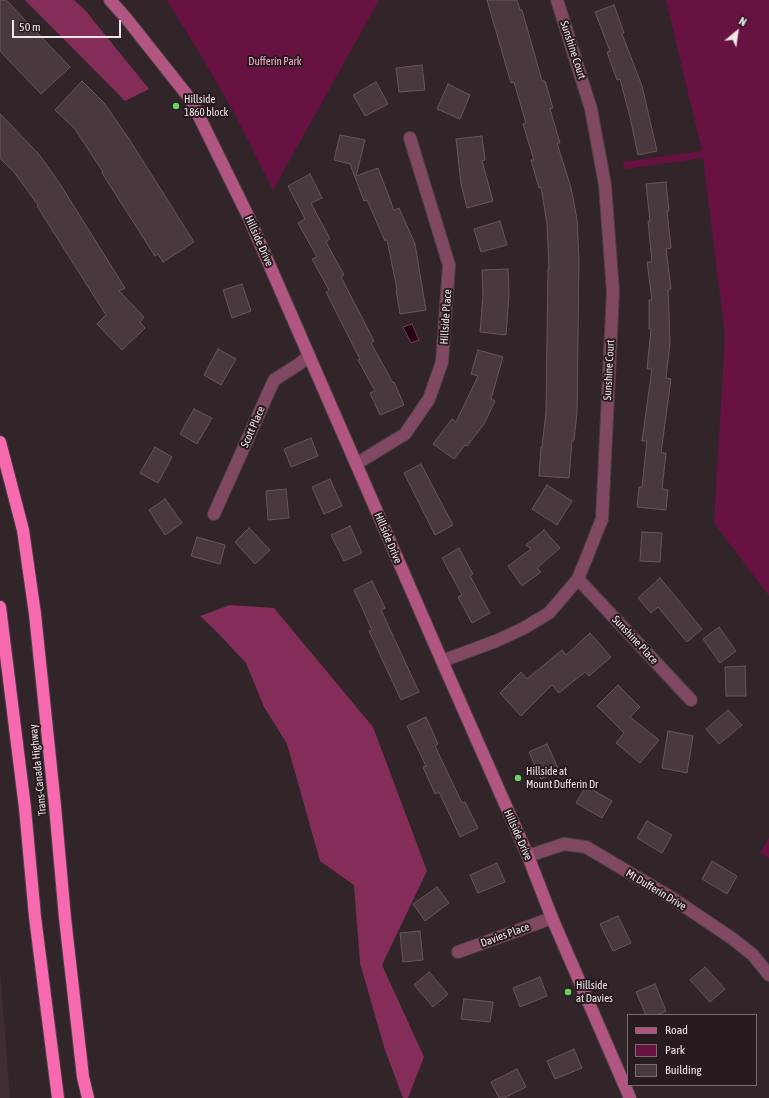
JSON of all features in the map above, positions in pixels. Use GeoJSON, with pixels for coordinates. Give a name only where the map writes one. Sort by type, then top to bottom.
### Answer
{"type":"FeatureCollection","features":[{"type":"Feature","properties":{"kind":"highway","name":"Trans-Canada Highway"},"geometry":{"type":"LineString","coordinates":[[0,442],[23,530],[35,614],[65,918],[83,1077],[88,1098]]}},
{"type":"Feature","properties":{"kind":"highway","name":"Trans-Canada Highway"},"geometry":{"type":"LineString","coordinates":[[0,607],[25,808],[36,925],[58,1098]]}},
{"type":"Feature","properties":{"kind":"street","name":"Hillside Drive"},"geometry":{"type":"LineString","coordinates":[[110,0],[191,100],[249,218],[528,856],[552,918],[630,1098]]}},
{"type":"Feature","properties":{"kind":"street","name":"Sunshine Court"},"geometry":{"type":"LineString","coordinates":[[442,661],[496,641],[524,628],[549,613],[578,579],[602,519],[613,292],[605,184],[592,109],[557,0]]}},
{"type":"Feature","properties":{"kind":"street","name":"Hillside Place"},"geometry":{"type":"LineString","coordinates":[[356,464],[405,434],[429,400],[442,362],[450,265],[410,138]]}},
{"type":"Feature","properties":{"kind":"street","name":"Scott Place"},"geometry":{"type":"LineString","coordinates":[[214,514],[274,380],[309,356]]}},
{"type":"Feature","properties":{"kind":"street","name":"Sunshine Place"},"geometry":{"type":"LineString","coordinates":[[578,579],[691,700]]}},
{"type":"Feature","properties":{"kind":"street","name":"Mt Dufferin Drive"},"geometry":{"type":"LineString","coordinates":[[528,856],[564,844],[586,847],[672,898],[733,939],[753,955],[769,975]]}},
{"type":"Feature","properties":{"kind":"street","name":"Davies Place"},"geometry":{"type":"LineString","coordinates":[[458,952],[552,918]]}},
{"type":"Feature","properties":{"kind":"shaded area"},"geometry":{"type":"Polygon","coordinates":[[[25,0],[74,0],[85,10],[149,89],[125,101],[25,0]]]}},
{"type":"Feature","properties":{"kind":"shaded area"},"geometry":{"type":"Polygon","coordinates":[[[412,324],[419,340],[411,343],[403,327],[412,324]]]}},
{"type":"Feature","properties":{"kind":"shaded area"},"geometry":{"type":"Polygon","coordinates":[[[230,605],[274,608],[373,727],[427,871],[382,965],[424,1057],[408,1098],[403,1098],[385,1050],[360,963],[354,885],[320,861],[287,744],[264,707],[246,663],[200,616],[230,605]]]}},
{"type":"Feature","properties":{"kind":"shaded area"},"geometry":{"type":"Polygon","coordinates":[[[0,970],[10,1098],[0,1098],[0,970]]]}},
{"type":"Feature","properties":{"kind":"green space","name":"Dufferin Park"},"geometry":{"type":"Polygon","coordinates":[[[167,0],[379,0],[273,190],[231,107],[167,0]]]}},
{"type":"Feature","properties":{"kind":"green space"},"geometry":{"type":"Polygon","coordinates":[[[666,0],[769,0],[769,596],[714,523],[725,335],[703,158],[624,169],[623,162],[702,151],[666,0]]]}},
{"type":"Feature","properties":{"kind":"green space"},"geometry":{"type":"Polygon","coordinates":[[[769,838],[769,858],[760,853],[769,838]]]}},
{"type":"Feature","properties":{"kind":"building"},"geometry":{"type":"Polygon","coordinates":[[[0,0],[6,0],[70,67],[41,94],[0,51],[0,0]]]}},
{"type":"Feature","properties":{"kind":"building"},"geometry":{"type":"Polygon","coordinates":[[[487,0],[517,0],[520,10],[522,10],[542,81],[545,81],[553,108],[550,109],[560,143],[557,143],[571,188],[577,219],[579,259],[577,413],[574,440],[572,440],[569,478],[539,476],[546,412],[549,269],[547,224],[541,187],[539,188],[531,160],[534,160],[523,124],[526,123],[514,82],[511,83],[487,0]]]}},
{"type":"Feature","properties":{"kind":"building"},"geometry":{"type":"Polygon","coordinates":[[[614,5],[624,33],[622,34],[642,86],[657,151],[638,155],[620,79],[617,80],[607,52],[610,51],[595,12],[614,5]]]}},
{"type":"Feature","properties":{"kind":"building"},"geometry":{"type":"Polygon","coordinates":[[[422,65],[425,90],[399,92],[396,68],[422,65]]]}},
{"type":"Feature","properties":{"kind":"building"},"geometry":{"type":"Polygon","coordinates":[[[82,81],[104,103],[129,139],[194,242],[163,262],[158,254],[155,256],[75,129],[55,110],[82,81]]]}},
{"type":"Feature","properties":{"kind":"building"},"geometry":{"type":"Polygon","coordinates":[[[376,82],[388,104],[365,116],[353,95],[376,82]]]}},
{"type":"Feature","properties":{"kind":"building"},"geometry":{"type":"Polygon","coordinates":[[[448,84],[470,95],[460,119],[437,109],[448,84]]]}},
{"type":"Feature","properties":{"kind":"building"},"geometry":{"type":"Polygon","coordinates":[[[0,114],[38,153],[60,184],[125,288],[119,291],[144,317],[140,322],[145,328],[122,350],[97,324],[106,315],[37,206],[38,205],[14,172],[0,158],[0,114]]]}},
{"type":"Feature","properties":{"kind":"building"},"geometry":{"type":"Polygon","coordinates":[[[340,135],[365,140],[356,176],[378,168],[394,210],[399,208],[415,244],[426,310],[400,314],[397,289],[387,240],[385,241],[367,200],[364,201],[350,164],[334,160],[340,135]]]}},
{"type":"Feature","properties":{"kind":"building"},"geometry":{"type":"Polygon","coordinates":[[[482,136],[485,160],[482,161],[493,201],[467,208],[461,184],[456,139],[482,136]]]}},
{"type":"Feature","properties":{"kind":"building"},"geometry":{"type":"Polygon","coordinates":[[[310,174],[322,198],[311,203],[330,239],[326,242],[344,275],[341,277],[374,341],[371,343],[393,383],[394,382],[404,405],[380,415],[370,393],[375,391],[358,360],[360,359],[326,292],[329,290],[312,259],[317,257],[298,223],[305,219],[288,186],[310,174]]]}},
{"type":"Feature","properties":{"kind":"building"},"geometry":{"type":"Polygon","coordinates":[[[666,182],[671,248],[666,249],[671,289],[668,289],[670,342],[666,378],[671,379],[661,453],[666,453],[662,489],[668,490],[666,510],[637,507],[639,487],[642,487],[647,441],[642,441],[652,369],[647,369],[651,329],[649,329],[649,300],[652,300],[647,262],[652,262],[646,184],[666,182]]]}},
{"type":"Feature","properties":{"kind":"building"},"geometry":{"type":"Polygon","coordinates":[[[500,221],[507,245],[481,252],[474,229],[500,221]]]}},
{"type":"Feature","properties":{"kind":"building"},"geometry":{"type":"Polygon","coordinates":[[[508,269],[509,295],[506,335],[480,332],[483,296],[482,270],[508,269]]]}},
{"type":"Feature","properties":{"kind":"building"},"geometry":{"type":"Polygon","coordinates":[[[242,284],[251,311],[232,318],[223,290],[242,284]]]}},
{"type":"Feature","properties":{"kind":"building"},"geometry":{"type":"Polygon","coordinates":[[[218,349],[236,359],[221,385],[204,375],[218,349]]]}},
{"type":"Feature","properties":{"kind":"building"},"geometry":{"type":"Polygon","coordinates":[[[478,350],[503,357],[491,399],[495,401],[484,424],[467,446],[465,445],[454,459],[433,444],[452,419],[456,422],[478,376],[471,374],[478,350]]]}},
{"type":"Feature","properties":{"kind":"building"},"geometry":{"type":"Polygon","coordinates":[[[194,409],[212,418],[197,444],[180,434],[194,409]]]}},
{"type":"Feature","properties":{"kind":"building"},"geometry":{"type":"Polygon","coordinates":[[[311,438],[318,456],[291,467],[284,449],[311,438]]]}},
{"type":"Feature","properties":{"kind":"building"},"geometry":{"type":"Polygon","coordinates":[[[155,447],[172,457],[158,483],[140,473],[155,447]]]}},
{"type":"Feature","properties":{"kind":"building"},"geometry":{"type":"Polygon","coordinates":[[[421,464],[453,525],[435,535],[404,473],[421,464]]]}},
{"type":"Feature","properties":{"kind":"building"},"geometry":{"type":"Polygon","coordinates":[[[330,479],[342,506],[324,514],[312,487],[330,479]]]}},
{"type":"Feature","properties":{"kind":"building"},"geometry":{"type":"Polygon","coordinates":[[[547,485],[572,501],[557,525],[532,509],[547,485]]]}},
{"type":"Feature","properties":{"kind":"building"},"geometry":{"type":"Polygon","coordinates":[[[286,489],[289,518],[268,520],[266,491],[286,489]]]}},
{"type":"Feature","properties":{"kind":"building"},"geometry":{"type":"Polygon","coordinates":[[[165,499],[182,523],[165,535],[149,510],[165,499]]]}},
{"type":"Feature","properties":{"kind":"building"},"geometry":{"type":"Polygon","coordinates":[[[350,526],[362,553],[344,561],[331,535],[350,526]]]}},
{"type":"Feature","properties":{"kind":"building"},"geometry":{"type":"Polygon","coordinates":[[[249,528],[270,550],[255,564],[235,542],[249,528]]]}},
{"type":"Feature","properties":{"kind":"building"},"geometry":{"type":"Polygon","coordinates":[[[544,530],[560,548],[537,568],[541,572],[522,586],[508,566],[531,549],[526,545],[544,530]]]}},
{"type":"Feature","properties":{"kind":"building"},"geometry":{"type":"Polygon","coordinates":[[[642,532],[662,533],[660,562],[640,561],[642,532]]]}},
{"type":"Feature","properties":{"kind":"building"},"geometry":{"type":"Polygon","coordinates":[[[197,537],[225,545],[220,564],[191,556],[197,537]]]}},
{"type":"Feature","properties":{"kind":"building"},"geometry":{"type":"Polygon","coordinates":[[[459,548],[473,574],[470,576],[490,613],[472,623],[458,597],[462,595],[442,558],[459,548]]]}},
{"type":"Feature","properties":{"kind":"building"},"geometry":{"type":"Polygon","coordinates":[[[660,578],[702,629],[687,642],[658,607],[651,613],[638,598],[660,578]]]}},
{"type":"Feature","properties":{"kind":"building"},"geometry":{"type":"Polygon","coordinates":[[[372,581],[385,608],[381,610],[419,692],[401,700],[369,631],[372,630],[354,590],[372,581]]]}},
{"type":"Feature","properties":{"kind":"building"},"geometry":{"type":"Polygon","coordinates":[[[719,627],[736,651],[720,663],[703,639],[719,627]]]}},
{"type":"Feature","properties":{"kind":"building"},"geometry":{"type":"Polygon","coordinates":[[[590,633],[611,657],[589,676],[585,672],[559,693],[552,685],[521,716],[500,693],[521,672],[527,679],[562,650],[566,655],[590,633]]]}},
{"type":"Feature","properties":{"kind":"building"},"geometry":{"type":"Polygon","coordinates":[[[745,666],[746,696],[726,696],[725,667],[745,666]]]}},
{"type":"Feature","properties":{"kind":"building"},"geometry":{"type":"Polygon","coordinates":[[[618,685],[640,707],[630,717],[659,740],[640,763],[616,743],[624,733],[597,706],[618,685]]]}},
{"type":"Feature","properties":{"kind":"building"},"geometry":{"type":"Polygon","coordinates":[[[728,710],[742,725],[719,744],[706,729],[728,710]]]}},
{"type":"Feature","properties":{"kind":"building"},"geometry":{"type":"Polygon","coordinates":[[[426,717],[438,744],[435,746],[462,803],[465,802],[478,828],[460,837],[439,792],[435,794],[423,767],[426,766],[407,726],[426,717]]]}},
{"type":"Feature","properties":{"kind":"building"},"geometry":{"type":"Polygon","coordinates":[[[668,731],[693,736],[687,773],[662,768],[668,731]]]}},
{"type":"Feature","properties":{"kind":"building"},"geometry":{"type":"Polygon","coordinates":[[[547,744],[559,770],[541,779],[529,752],[547,744]]]}},
{"type":"Feature","properties":{"kind":"building"},"geometry":{"type":"Polygon","coordinates":[[[586,786],[612,801],[602,818],[576,803],[586,786]]]}},
{"type":"Feature","properties":{"kind":"building"},"geometry":{"type":"Polygon","coordinates":[[[647,821],[672,835],[662,853],[637,838],[647,821]]]}},
{"type":"Feature","properties":{"kind":"building"},"geometry":{"type":"Polygon","coordinates":[[[712,861],[737,876],[727,894],[702,879],[712,861]]]}},
{"type":"Feature","properties":{"kind":"building"},"geometry":{"type":"Polygon","coordinates":[[[497,863],[505,882],[478,893],[470,875],[497,863]]]}},
{"type":"Feature","properties":{"kind":"building"},"geometry":{"type":"Polygon","coordinates":[[[437,887],[449,903],[425,921],[413,904],[437,887]]]}},
{"type":"Feature","properties":{"kind":"building"},"geometry":{"type":"Polygon","coordinates":[[[618,916],[631,943],[613,951],[600,924],[618,916]]]}},
{"type":"Feature","properties":{"kind":"building"},"geometry":{"type":"Polygon","coordinates":[[[420,931],[423,960],[403,962],[400,933],[420,931]]]}},
{"type":"Feature","properties":{"kind":"building"},"geometry":{"type":"Polygon","coordinates":[[[705,967],[725,989],[710,1002],[690,980],[705,967]]]}},
{"type":"Feature","properties":{"kind":"building"},"geometry":{"type":"Polygon","coordinates":[[[429,972],[448,994],[433,1007],[414,985],[429,972]]]}},
{"type":"Feature","properties":{"kind":"building"},"geometry":{"type":"Polygon","coordinates":[[[540,977],[547,996],[520,1007],[513,988],[540,977]]]}},
{"type":"Feature","properties":{"kind":"building"},"geometry":{"type":"Polygon","coordinates":[[[655,984],[666,1011],[659,1014],[646,1014],[636,992],[655,984]]]}},
{"type":"Feature","properties":{"kind":"building"},"geometry":{"type":"Polygon","coordinates":[[[464,999],[493,1002],[490,1022],[461,1019],[464,999]]]}},
{"type":"Feature","properties":{"kind":"building"},"geometry":{"type":"Polygon","coordinates":[[[574,1049],[582,1068],[555,1079],[547,1061],[574,1049]]]}},
{"type":"Feature","properties":{"kind":"building"},"geometry":{"type":"Polygon","coordinates":[[[517,1069],[526,1087],[504,1098],[499,1098],[491,1082],[517,1069]]]}},
{"type":"Feature","properties":{"kind":"place","name":"Hillside 1860 block"},"geometry":{"type":"Point","coordinates":[176,106]}},
{"type":"Feature","properties":{"kind":"place","name":"Hillside at Mount Dufferin Dr"},"geometry":{"type":"Point","coordinates":[518,778]}},
{"type":"Feature","properties":{"kind":"place","name":"Hillside at Davies"},"geometry":{"type":"Point","coordinates":[568,992]}}]}
